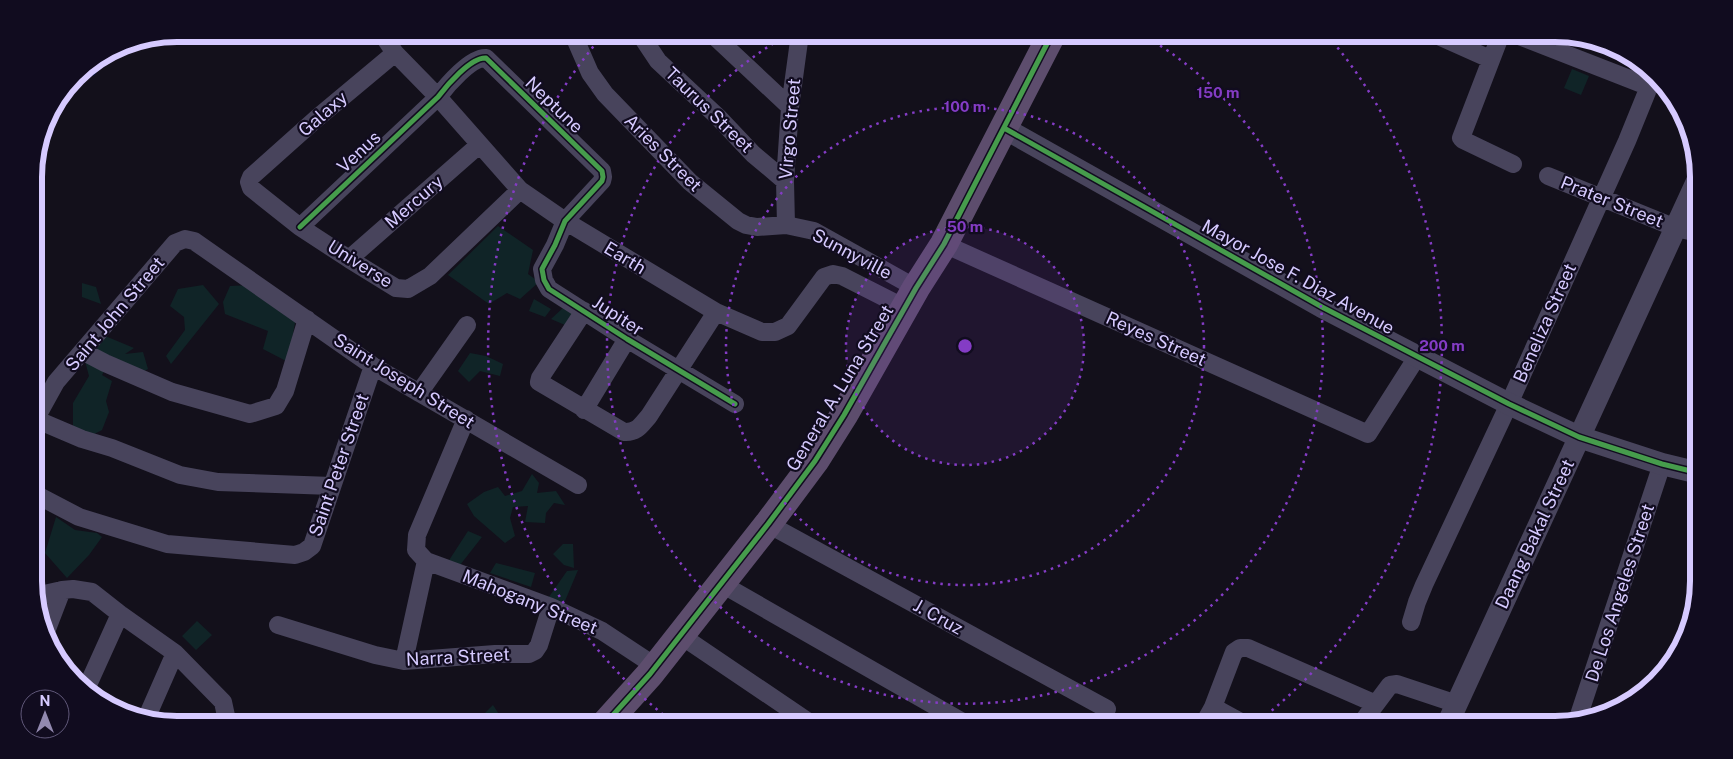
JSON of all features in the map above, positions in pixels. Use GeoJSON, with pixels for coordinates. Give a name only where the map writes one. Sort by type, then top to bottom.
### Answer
{"type":"FeatureCollection","features":[{"type":"Feature","properties":{"kind":"main road","name":"General A. Luna Street"},"geometry":{"type":"LineString","coordinates":[[612,716],[655,666],[768,524],[818,456],[844,415],[910,298],[944,244],[1047,43]]}},
{"type":"Feature","properties":{"kind":"street","name":"Earth"},"geometry":{"type":"LineString","coordinates":[[388,43],[395,53],[438,96],[520,190],[565,222],[716,312],[762,332],[775,332],[788,326],[824,277],[833,274],[910,298]]}},
{"type":"Feature","properties":{"kind":"street","name":"Aries Street"},"geometry":{"type":"LineString","coordinates":[[576,43],[590,73],[605,94],[697,188],[746,226],[768,228],[786,225]]}},
{"type":"Feature","properties":{"kind":"street","name":"Taurus Street"},"geometry":{"type":"LineString","coordinates":[[646,43],[658,61],[718,117],[753,154],[785,181]]}},
{"type":"Feature","properties":{"kind":"street"},"geometry":{"type":"LineString","coordinates":[[722,43],[790,107]]}},
{"type":"Feature","properties":{"kind":"street","name":"Virgo Street"},"geometry":{"type":"LineString","coordinates":[[786,225],[785,181],[790,107],[799,43]]}},
{"type":"Feature","properties":{"kind":"street"},"geometry":{"type":"LineString","coordinates":[[1454,43],[1490,59]]}},
{"type":"Feature","properties":{"kind":"street"},"geometry":{"type":"LineString","coordinates":[[1497,43],[1461,138],[1489,154],[1514,164]]}},
{"type":"Feature","properties":{"kind":"street"},"geometry":{"type":"LineString","coordinates":[[1540,43],[1650,81]]}},
{"type":"Feature","properties":{"kind":"street","name":"Galaxy"},"geometry":{"type":"LineString","coordinates":[[251,177],[316,119],[395,53]]}},
{"type":"Feature","properties":{"kind":"street","name":"Neptune"},"geometry":{"type":"LineString","coordinates":[[438,96],[450,82],[477,60],[486,58],[602,171],[602,181],[565,222]]}},
{"type":"Feature","properties":{"kind":"street","name":"Beneliza Street"},"geometry":{"type":"LineString","coordinates":[[1411,622],[1416,602],[1509,404],[1652,83]]}},
{"type":"Feature","properties":{"kind":"street","name":"Venus"},"geometry":{"type":"LineString","coordinates":[[300,226],[438,96]]}},
{"type":"Feature","properties":{"kind":"street","name":"Mayor Jose F. Diaz Avenue"},"geometry":{"type":"LineString","coordinates":[[1004,128],[1322,307],[1509,404],[1579,436],[1662,464],[1690,471]]}},
{"type":"Feature","properties":{"kind":"street","name":"Mercury"},"geometry":{"type":"LineString","coordinates":[[349,259],[479,145]]}},
{"type":"Feature","properties":{"kind":"street","name":"Prater Street"},"geometry":{"type":"LineString","coordinates":[[1548,176],[1602,196],[1676,228],[1690,231]]}},
{"type":"Feature","properties":{"kind":"street","name":"Universe"},"geometry":{"type":"LineString","coordinates":[[251,177],[248,182],[251,188],[300,226],[396,288],[408,289],[430,276],[520,190]]}},
{"type":"Feature","properties":{"kind":"street","name":"Daang Bakal Street"},"geometry":{"type":"LineString","coordinates":[[1451,716],[1690,197]]}},
{"type":"Feature","properties":{"kind":"street","name":"Jupiter"},"geometry":{"type":"LineString","coordinates":[[565,222],[542,269],[544,280],[549,289],[627,339],[735,404]]}},
{"type":"Feature","properties":{"kind":"street","name":"Sunnyville"},"geometry":{"type":"LineString","coordinates":[[786,225],[814,231],[910,298]]}},
{"type":"Feature","properties":{"kind":"street","name":"Saint Joseph Street"},"geometry":{"type":"LineString","coordinates":[[185,239],[194,240],[373,366],[578,485]]}},
{"type":"Feature","properties":{"kind":"street","name":"Saint John Street"},"geometry":{"type":"LineString","coordinates":[[43,406],[56,382],[84,352],[175,243],[185,239]]}},
{"type":"Feature","properties":{"kind":"street","name":"Reyes Street"},"geometry":{"type":"LineString","coordinates":[[944,244],[1368,434],[1416,357]]}},
{"type":"Feature","properties":{"kind":"street"},"geometry":{"type":"LineString","coordinates":[[584,310],[539,382],[624,432],[632,432],[638,429],[649,416],[716,312]]}},
{"type":"Feature","properties":{"kind":"street"},"geometry":{"type":"LineString","coordinates":[[84,352],[172,392],[250,414],[276,406],[285,390],[307,319]]}},
{"type":"Feature","properties":{"kind":"street"},"geometry":{"type":"LineString","coordinates":[[419,393],[467,325]]}},
{"type":"Feature","properties":{"kind":"street"},"geometry":{"type":"LineString","coordinates":[[584,410],[627,339]]}},
{"type":"Feature","properties":{"kind":"street","name":"Saint Peter Street"},"geometry":{"type":"LineString","coordinates":[[43,498],[79,517],[167,544],[295,555],[304,552],[312,546],[373,366]]}},
{"type":"Feature","properties":{"kind":"street"},"geometry":{"type":"LineString","coordinates":[[404,661],[426,562],[416,550],[417,535],[466,419]]}},
{"type":"Feature","properties":{"kind":"street"},"geometry":{"type":"LineString","coordinates":[[43,423],[180,475],[218,482],[332,486]]}},
{"type":"Feature","properties":{"kind":"street","name":"De Los Angeles Street"},"geometry":{"type":"LineString","coordinates":[[1579,714],[1662,464]]}},
{"type":"Feature","properties":{"kind":"street","name":"J. Cruz"},"geometry":{"type":"LineString","coordinates":[[768,524],[1107,709]]}},
{"type":"Feature","properties":{"kind":"street","name":"Mahogany Street"},"geometry":{"type":"LineString","coordinates":[[426,562],[552,607],[602,631],[655,666]]}},
{"type":"Feature","properties":{"kind":"street"},"geometry":{"type":"LineString","coordinates":[[720,583],[952,716]]}},
{"type":"Feature","properties":{"kind":"street"},"geometry":{"type":"LineString","coordinates":[[44,594],[73,589],[92,592],[175,653],[222,702],[226,716]]}},
{"type":"Feature","properties":{"kind":"street"},"geometry":{"type":"LineString","coordinates":[[49,623],[62,590]]}},
{"type":"Feature","properties":{"kind":"street","name":"Narra Street"},"geometry":{"type":"LineString","coordinates":[[278,625],[375,655],[404,661],[495,654],[529,654],[535,651],[539,645],[552,607]]}},
{"type":"Feature","properties":{"kind":"street"},"geometry":{"type":"LineString","coordinates":[[89,683],[120,614]]}},
{"type":"Feature","properties":{"kind":"street"},"geometry":{"type":"LineString","coordinates":[[680,635],[800,716]]}},
{"type":"Feature","properties":{"kind":"street"},"geometry":{"type":"LineString","coordinates":[[1208,716],[1234,652],[1240,648],[1248,648],[1376,704]]}},
{"type":"Feature","properties":{"kind":"street"},"geometry":{"type":"LineString","coordinates":[[148,713],[175,653]]}},
{"type":"Feature","properties":{"kind":"street"},"geometry":{"type":"LineString","coordinates":[[1367,716],[1390,685],[1397,684],[1457,704]]}},
{"type":"Feature","properties":{"kind":"street"},"geometry":{"type":"LineString","coordinates":[[1213,707],[1230,716]]}},
{"type":"Feature","properties":{"kind":"green space"},"geometry":{"type":"Polygon","coordinates":[[[1572,69],[1589,76],[1581,95],[1564,88],[1572,69]]]}},
{"type":"Feature","properties":{"kind":"green space"},"geometry":{"type":"Polygon","coordinates":[[[498,226],[533,250],[528,274],[539,282],[520,299],[507,293],[489,304],[448,275],[498,226]]]}},
{"type":"Feature","properties":{"kind":"green space"},"geometry":{"type":"Polygon","coordinates":[[[82,283],[96,287],[101,304],[82,297],[82,283]]]}},
{"type":"Feature","properties":{"kind":"green space"},"geometry":{"type":"Polygon","coordinates":[[[203,285],[219,304],[171,364],[166,356],[185,330],[184,317],[170,306],[178,289],[203,285]]]}},
{"type":"Feature","properties":{"kind":"green space"},"geometry":{"type":"Polygon","coordinates":[[[252,285],[296,317],[288,362],[263,349],[268,331],[225,314],[223,302],[230,286],[252,285]]]}},
{"type":"Feature","properties":{"kind":"green space"},"geometry":{"type":"Polygon","coordinates":[[[534,299],[551,309],[545,317],[529,311],[534,299]]]}},
{"type":"Feature","properties":{"kind":"green space"},"geometry":{"type":"Polygon","coordinates":[[[564,307],[577,311],[565,325],[551,319],[564,307]]]}},
{"type":"Feature","properties":{"kind":"green space"},"geometry":{"type":"Polygon","coordinates":[[[98,333],[134,348],[125,354],[143,352],[148,369],[133,377],[106,368],[102,375],[112,381],[106,401],[109,412],[102,430],[85,439],[73,429],[73,403],[89,376],[81,346],[85,334],[98,333]]]}},
{"type":"Feature","properties":{"kind":"green space"},"geometry":{"type":"Polygon","coordinates":[[[470,353],[486,356],[503,364],[500,376],[480,371],[469,382],[458,371],[470,353]]]}},
{"type":"Feature","properties":{"kind":"green space"},"geometry":{"type":"Polygon","coordinates":[[[532,474],[539,483],[537,493],[556,491],[565,505],[554,503],[546,513],[545,523],[525,522],[528,506],[513,507],[510,518],[515,536],[505,543],[474,516],[467,504],[484,492],[498,487],[505,496],[522,491],[532,474]]]}},
{"type":"Feature","properties":{"kind":"green space"},"geometry":{"type":"Polygon","coordinates":[[[56,517],[75,530],[97,533],[102,537],[89,555],[67,578],[45,553],[56,517]]]}},
{"type":"Feature","properties":{"kind":"green space"},"geometry":{"type":"Polygon","coordinates":[[[468,531],[482,537],[453,574],[444,568],[468,531]]]}},
{"type":"Feature","properties":{"kind":"green space"},"geometry":{"type":"Polygon","coordinates":[[[563,544],[573,544],[574,568],[564,565],[553,554],[563,544]]]}},
{"type":"Feature","properties":{"kind":"green space"},"geometry":{"type":"Polygon","coordinates":[[[496,563],[535,573],[531,587],[490,573],[496,563]]]}},
{"type":"Feature","properties":{"kind":"green space"},"geometry":{"type":"Polygon","coordinates":[[[578,570],[565,601],[544,604],[567,571],[578,570]]]}},
{"type":"Feature","properties":{"kind":"green space"},"geometry":{"type":"Polygon","coordinates":[[[197,621],[212,635],[196,650],[182,636],[197,621]]]}},
{"type":"Feature","properties":{"kind":"green space"},"geometry":{"type":"Polygon","coordinates":[[[493,705],[500,716],[482,716],[493,705]]]}},
{"type":"Feature","properties":{"kind":"water"},"geometry":{"type":"Polygon","coordinates":[[[102,66],[94,76],[91,74],[102,66]]]}},
{"type":"Feature","properties":{"kind":"cycle path"},"geometry":{"type":"LineString","coordinates":[[612,716],[650,674],[815,461],[844,415],[916,288],[944,244],[1047,43]]}},
{"type":"Feature","properties":{"kind":"cycle path"},"geometry":{"type":"LineString","coordinates":[[300,227],[438,97],[460,73],[473,62],[486,58],[602,171],[602,181],[565,221],[542,269],[544,280],[549,289],[627,339],[735,404]]}},
{"type":"Feature","properties":{"kind":"cycle path"},"geometry":{"type":"LineString","coordinates":[[1004,128],[1322,307],[1509,404],[1579,437],[1662,464],[1690,471]]}}]}
